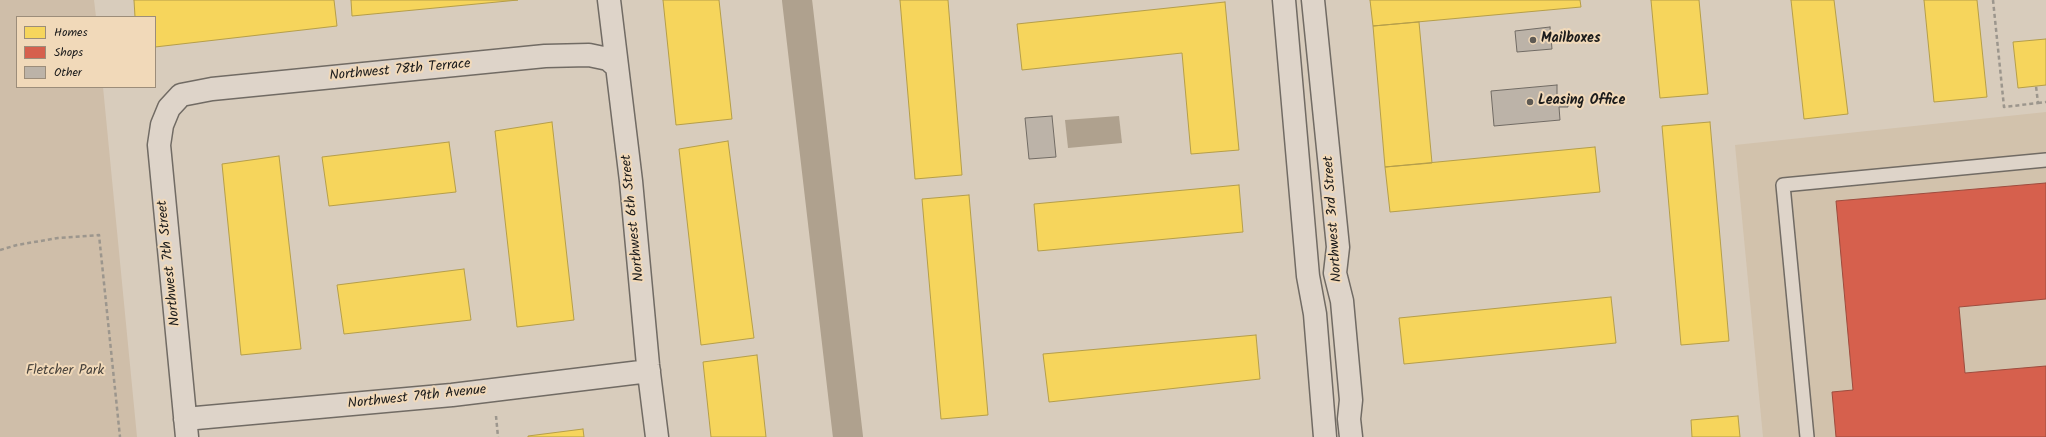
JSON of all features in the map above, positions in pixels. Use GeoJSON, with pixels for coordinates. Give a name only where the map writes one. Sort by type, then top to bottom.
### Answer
{"type":"FeatureCollection","features":[{"type":"Feature","properties":{"kind":"street","name":"Northwest 6th Street"},"geometry":{"type":"LineString","coordinates":[[609,0],[631,181],[649,371],[657,437]]}},
{"type":"Feature","properties":{"kind":"street","name":"Northwest 3rd Street"},"geometry":{"type":"LineString","coordinates":[[1284,0],[1308,276],[1315,314],[1325,437]]}},
{"type":"Feature","properties":{"kind":"street","name":"Northwest 3rd Street"},"geometry":{"type":"LineString","coordinates":[[1313,0],[1338,246],[1335,273],[1342,301],[1351,393],[1349,419],[1351,437]]}},
{"type":"Feature","properties":{"kind":"street","name":"Northwest 78th Terrace"},"geometry":{"type":"LineString","coordinates":[[181,95],[212,89],[546,56],[588,55],[608,58],[617,67]]}},
{"type":"Feature","properties":{"kind":"street","name":"Northwest 7th Street"},"geometry":{"type":"LineString","coordinates":[[181,95],[169,108],[162,125],[158,145],[186,428]]}},
{"type":"Feature","properties":{"kind":"street","name":"Northwest 79th Avenue"},"geometry":{"type":"LineString","coordinates":[[186,428],[649,371]]}},
{"type":"Feature","properties":{"kind":"lane"},"geometry":{"type":"LineString","coordinates":[[1807,437],[1783,185],[2046,160]]}},
{"type":"Feature","properties":{"kind":"path"},"geometry":{"type":"LineString","coordinates":[[1993,0],[2004,107],[2046,102]]}},
{"type":"Feature","properties":{"kind":"path"},"geometry":{"type":"LineString","coordinates":[[2036,86],[2038,103]]}},
{"type":"Feature","properties":{"kind":"path"},"geometry":{"type":"LineString","coordinates":[[0,250],[17,245],[58,238],[99,235],[120,437]]}},
{"type":"Feature","properties":{"kind":"shaded area"},"geometry":{"type":"Polygon","coordinates":[[[2046,112],[2046,437],[1763,437],[1735,145],[2046,112]]]}},
{"type":"Feature","properties":{"kind":"shaded area"},"geometry":{"type":"Polygon","coordinates":[[[1119,116],[1122,143],[1068,148],[1065,120],[1119,116]]]}},
{"type":"Feature","properties":{"kind":"green space","name":"Fletcher Park"},"geometry":{"type":"Polygon","coordinates":[[[0,0],[94,0],[96,16],[16,16],[16,88],[103,88],[137,437],[0,437],[0,0]]]}},
{"type":"Feature","properties":{"kind":"building: Homes"},"geometry":{"type":"Polygon","coordinates":[[[134,0],[334,0],[337,26],[156,47],[156,16],[135,16],[134,0]]]}},
{"type":"Feature","properties":{"kind":"building: Homes"},"geometry":{"type":"Polygon","coordinates":[[[351,0],[518,0],[352,16],[351,0]]]}},
{"type":"Feature","properties":{"kind":"building: Homes"},"geometry":{"type":"Polygon","coordinates":[[[663,0],[719,0],[732,119],[676,125],[663,0]]]}},
{"type":"Feature","properties":{"kind":"building: Homes"},"geometry":{"type":"Polygon","coordinates":[[[900,0],[948,0],[962,175],[915,179],[900,0]]]}},
{"type":"Feature","properties":{"kind":"building: Homes"},"geometry":{"type":"Polygon","coordinates":[[[1370,0],[1580,0],[1581,7],[1373,26],[1370,0]]]}},
{"type":"Feature","properties":{"kind":"building: Homes"},"geometry":{"type":"Polygon","coordinates":[[[1651,0],[1699,0],[1708,94],[1660,98],[1651,0]]]}},
{"type":"Feature","properties":{"kind":"building: Homes"},"geometry":{"type":"Polygon","coordinates":[[[1791,0],[1834,0],[1848,114],[1804,119],[1791,0]]]}},
{"type":"Feature","properties":{"kind":"building: Homes"},"geometry":{"type":"Polygon","coordinates":[[[1924,0],[1977,0],[1987,97],[1934,102],[1924,0]]]}},
{"type":"Feature","properties":{"kind":"building: Homes"},"geometry":{"type":"Polygon","coordinates":[[[1225,2],[1239,150],[1191,154],[1182,53],[1022,70],[1017,24],[1225,2]]]}},
{"type":"Feature","properties":{"kind":"building: Homes"},"geometry":{"type":"Polygon","coordinates":[[[1419,22],[1432,163],[1385,167],[1373,26],[1419,22]]]}},
{"type":"Feature","properties":{"kind":"building: Homes"},"geometry":{"type":"Polygon","coordinates":[[[2046,39],[2046,85],[2018,88],[2013,42],[2046,39]]]}},
{"type":"Feature","properties":{"kind":"building: Homes"},"geometry":{"type":"Polygon","coordinates":[[[552,122],[574,320],[517,327],[495,131],[552,122]]]}},
{"type":"Feature","properties":{"kind":"building: Homes"},"geometry":{"type":"Polygon","coordinates":[[[1710,122],[1729,341],[1681,345],[1662,126],[1710,122]]]}},
{"type":"Feature","properties":{"kind":"building: Homes"},"geometry":{"type":"Polygon","coordinates":[[[728,141],[754,338],[701,345],[679,149],[728,141]]]}},
{"type":"Feature","properties":{"kind":"building: Homes"},"geometry":{"type":"Polygon","coordinates":[[[449,142],[456,192],[329,206],[322,157],[449,142]]]}},
{"type":"Feature","properties":{"kind":"building: Homes"},"geometry":{"type":"Polygon","coordinates":[[[1595,147],[1600,192],[1390,212],[1385,167],[1595,147]]]}},
{"type":"Feature","properties":{"kind":"building: Homes"},"geometry":{"type":"Polygon","coordinates":[[[279,156],[301,349],[241,355],[222,164],[279,156]]]}},
{"type":"Feature","properties":{"kind":"building: Homes"},"geometry":{"type":"Polygon","coordinates":[[[1239,185],[1243,232],[1038,251],[1034,204],[1239,185]]]}},
{"type":"Feature","properties":{"kind":"building: Homes"},"geometry":{"type":"Polygon","coordinates":[[[969,195],[988,415],[941,419],[922,199],[969,195]]]}},
{"type":"Feature","properties":{"kind":"building: Homes"},"geometry":{"type":"Polygon","coordinates":[[[464,269],[471,320],[344,334],[337,285],[464,269]]]}},
{"type":"Feature","properties":{"kind":"building: Homes"},"geometry":{"type":"Polygon","coordinates":[[[1611,297],[1616,343],[1404,364],[1399,318],[1611,297]]]}},
{"type":"Feature","properties":{"kind":"building: Homes"},"geometry":{"type":"Polygon","coordinates":[[[1256,335],[1260,379],[1049,402],[1043,354],[1256,335]]]}},
{"type":"Feature","properties":{"kind":"building: Homes"},"geometry":{"type":"Polygon","coordinates":[[[757,355],[766,437],[711,437],[703,362],[757,355]]]}},
{"type":"Feature","properties":{"kind":"building: Homes"},"geometry":{"type":"Polygon","coordinates":[[[1738,416],[1740,437],[1692,437],[1691,420],[1738,416]]]}},
{"type":"Feature","properties":{"kind":"building: Homes"},"geometry":{"type":"Polygon","coordinates":[[[583,429],[584,437],[528,437],[528,436],[583,429]]]}},
{"type":"Feature","properties":{"kind":"building: Shops"},"geometry":{"type":"Polygon","coordinates":[[[2046,183],[2046,299],[1959,307],[1965,373],[2046,366],[2046,437],[1836,437],[1832,392],[1853,390],[1836,201],[2046,183]]]}},
{"type":"Feature","properties":{"kind":"building: Other","name":"Mailboxes"},"geometry":{"type":"Polygon","coordinates":[[[1550,27],[1552,49],[1517,52],[1515,31],[1550,27]]]}},
{"type":"Feature","properties":{"kind":"building: Other","name":"Leasing Office"},"geometry":{"type":"Polygon","coordinates":[[[1557,85],[1557,97],[1567,96],[1568,107],[1559,107],[1560,120],[1494,126],[1491,91],[1557,85]]]}},
{"type":"Feature","properties":{"kind":"building: Other"},"geometry":{"type":"Polygon","coordinates":[[[1052,116],[1056,157],[1029,159],[1025,118],[1052,116]]]}},
{"type":"Feature","properties":{"kind":"waterway"},"geometry":{"type":"LineString","coordinates":[[797,0],[848,437]]}},
{"type":"Feature","properties":{"kind":"place","name":"Mailboxes"},"geometry":{"type":"Point","coordinates":[1533,40]}},
{"type":"Feature","properties":{"kind":"place","name":"Leasing Office"},"geometry":{"type":"Point","coordinates":[1530,102]}}]}
